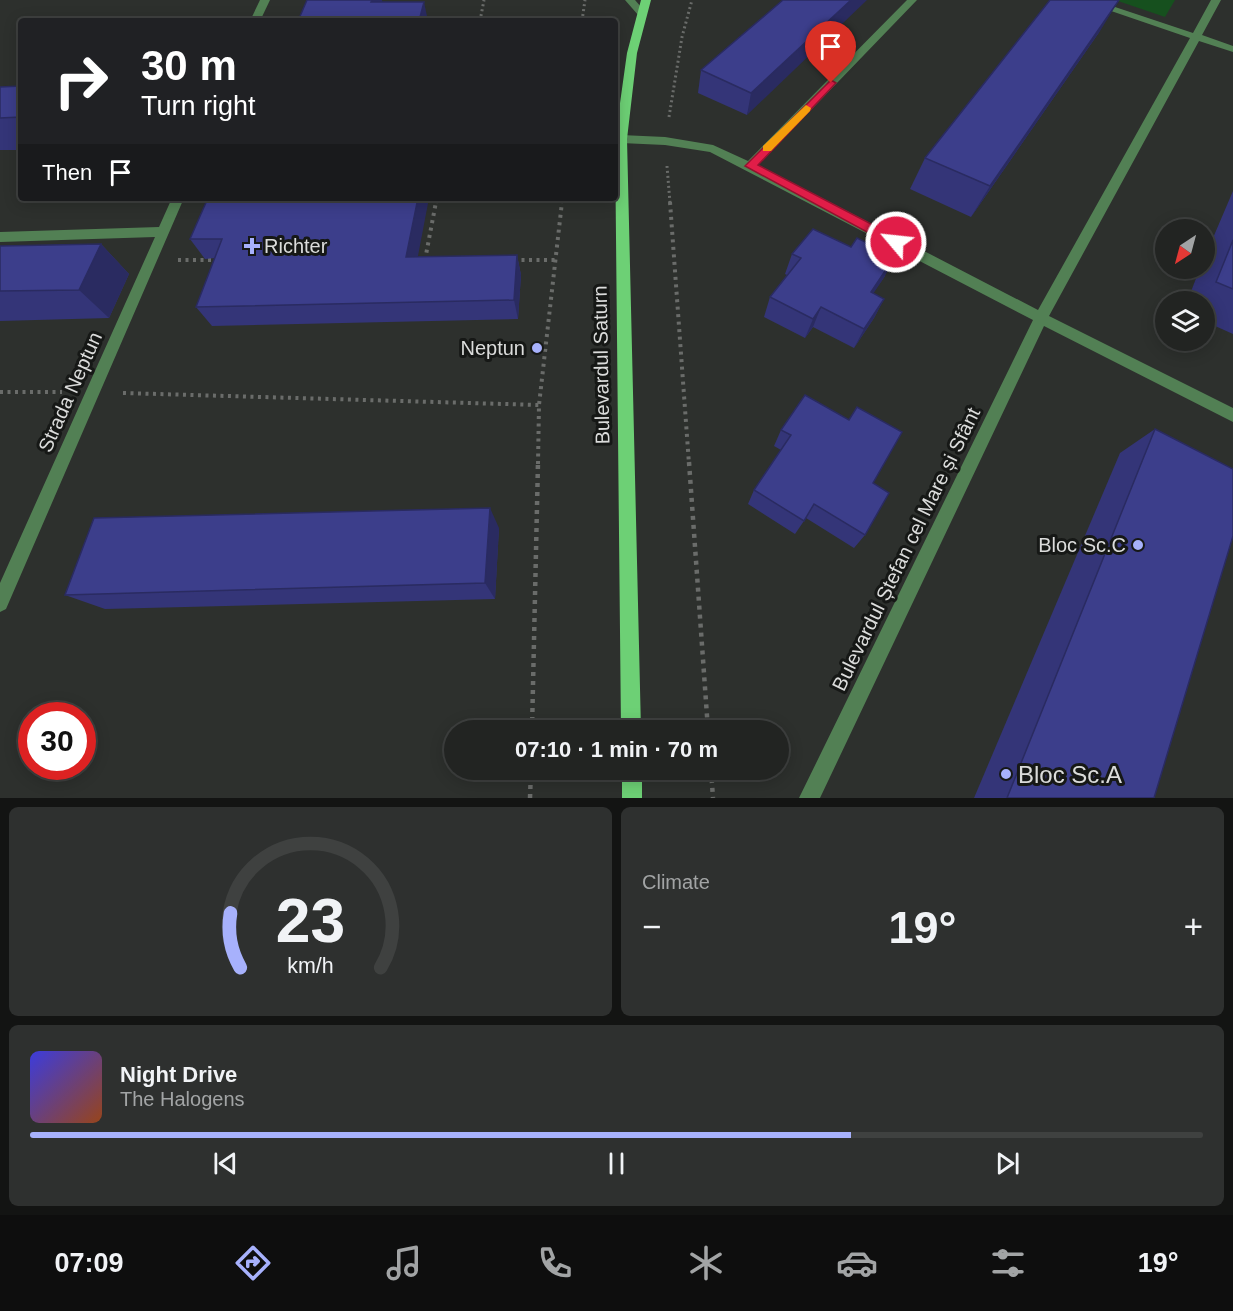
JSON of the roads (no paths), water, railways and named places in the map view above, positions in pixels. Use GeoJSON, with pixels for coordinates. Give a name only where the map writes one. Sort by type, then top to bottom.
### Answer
{"type":"FeatureCollection","features":[{"type":"Feature","properties":{"kind":"main road","name":"Bulevardul Saturn"},"geometry":{"type":"LineString","coordinates":[[631,720],[621,139],[632,54],[646,0]]}},
{"type":"Feature","properties":{"kind":"main road"},"geometry":{"type":"LineString","coordinates":[[632,780],[632,798]]}},
{"type":"Feature","properties":{"kind":"street"},"geometry":{"type":"LineString","coordinates":[[256,18],[265,0]]}},
{"type":"Feature","properties":{"kind":"street"},"geometry":{"type":"LineString","coordinates":[[630,0],[642,14]]}},
{"type":"Feature","properties":{"kind":"street"},"geometry":{"type":"LineString","coordinates":[[750,166],[912,0]]}},
{"type":"Feature","properties":{"kind":"street"},"geometry":{"type":"LineString","coordinates":[[1084,0],[1233,49]]}},
{"type":"Feature","properties":{"kind":"street","name":"Bulevardul Ștefan cel Mare și Sfânt"},"geometry":{"type":"LineString","coordinates":[[809,798],[1041,318],[1216,0]]}},
{"type":"Feature","properties":{"kind":"street"},"geometry":{"type":"LineString","coordinates":[[621,139],[665,141],[713,149],[1233,415]]}},
{"type":"Feature","properties":{"kind":"street","name":"Strada Neptun"},"geometry":{"type":"LineString","coordinates":[[0,603],[92,392],[153,260],[177,201]]}},
{"type":"Feature","properties":{"kind":"street"},"geometry":{"type":"LineString","coordinates":[[0,237],[163,232]]}},
{"type":"Feature","properties":{"kind":"place","name":"Richter"},"geometry":{"type":"Point","coordinates":[252,246]}},
{"type":"Feature","properties":{"kind":"place","name":"Neptun"},"geometry":{"type":"Point","coordinates":[537,348]}},
{"type":"Feature","properties":{"kind":"place","name":"Bloc Sc.C"},"geometry":{"type":"Point","coordinates":[1138,545]}},
{"type":"Feature","properties":{"kind":"place","name":"Bloc Sc.A"},"geometry":{"type":"Point","coordinates":[1006,774]}}]}
